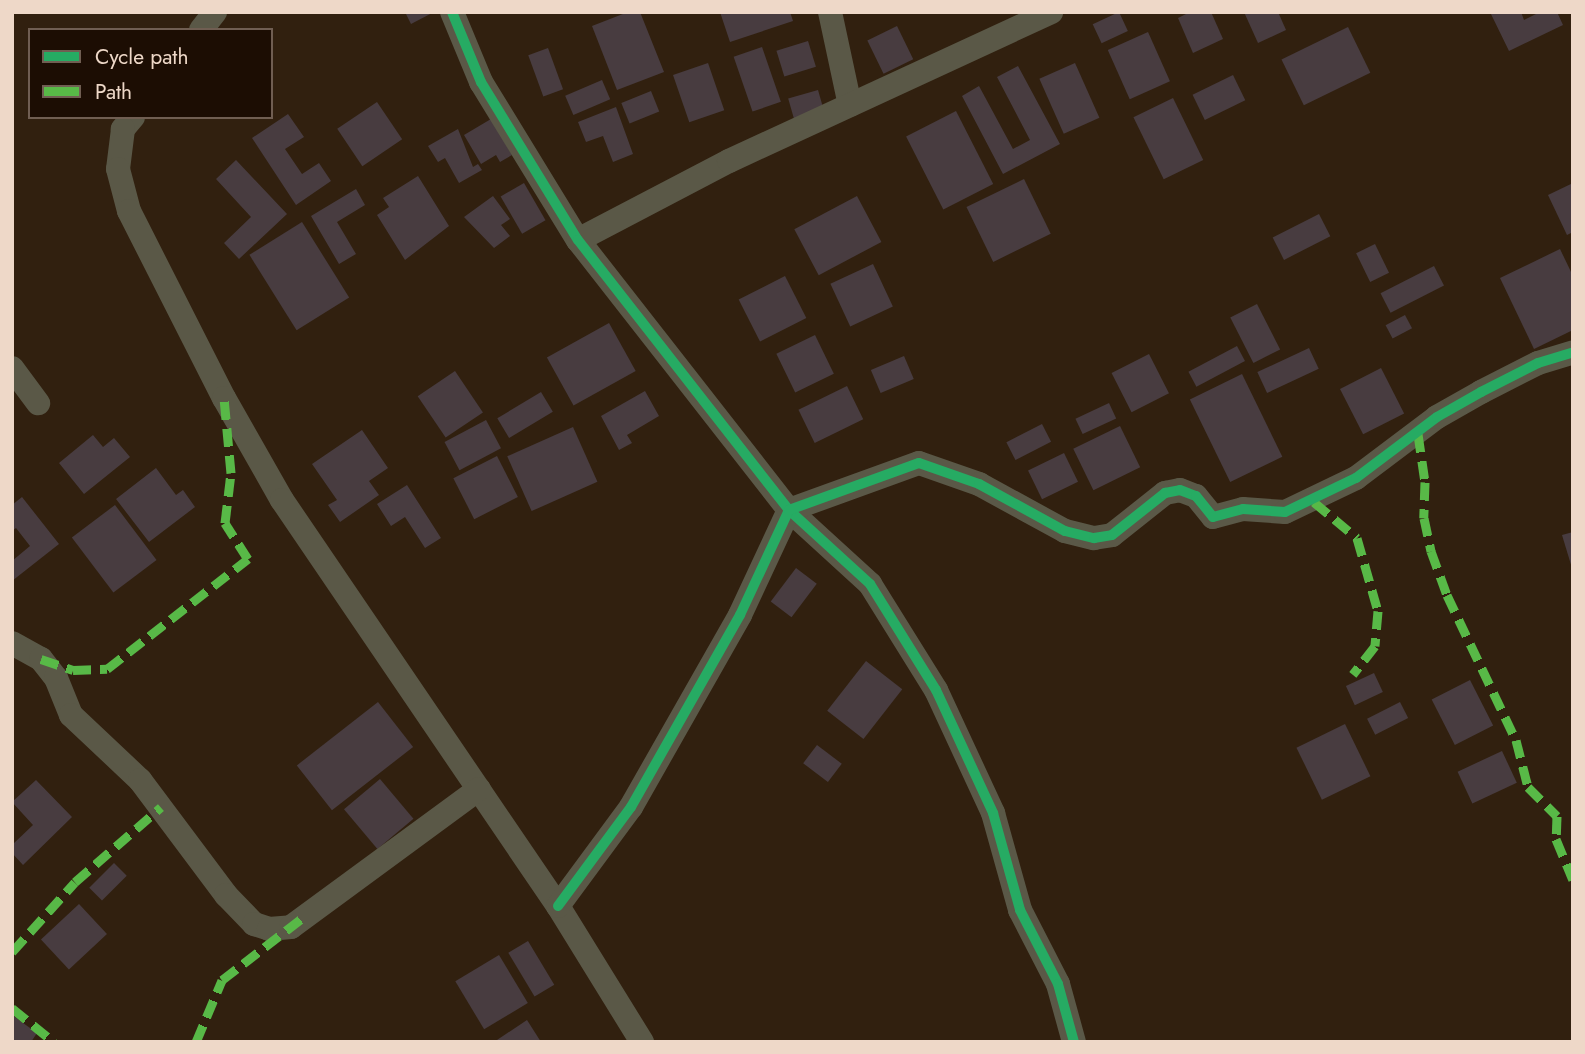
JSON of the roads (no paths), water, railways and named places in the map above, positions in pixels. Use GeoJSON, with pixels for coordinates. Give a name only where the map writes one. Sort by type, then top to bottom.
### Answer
{"type":"FeatureCollection","features":[{"type":"Feature","properties":{"kind":"street"},"geometry":{"type":"LineString","coordinates":[[203,28],[215,12]]}},
{"type":"Feature","properties":{"kind":"street"},"geometry":{"type":"LineString","coordinates":[[452,12],[481,82],[578,240],[789,510],[870,584],[936,690],[993,813],[1020,910],[1058,984],[1074,1042]]}},
{"type":"Feature","properties":{"kind":"street"},"geometry":{"type":"LineString","coordinates":[[830,12],[850,106]]}},
{"type":"Feature","properties":{"kind":"street"},"geometry":{"type":"LineString","coordinates":[[578,240],[850,106],[1051,12]]}},
{"type":"Feature","properties":{"kind":"street"},"geometry":{"type":"LineString","coordinates":[[131,119],[123,130],[118,169],[129,211],[224,398],[282,500],[558,906],[642,1042]]}},
{"type":"Feature","properties":{"kind":"street"},"geometry":{"type":"LineString","coordinates":[[558,906],[631,807],[740,615],[789,510],[919,463],[979,484],[1065,531],[1094,538],[1112,535],[1165,493],[1180,490],[1196,496],[1213,517],[1243,509],[1285,512],[1314,502],[1356,478],[1437,418],[1481,392],[1538,363],[1573,352]]}},
{"type":"Feature","properties":{"kind":"street"},"geometry":{"type":"LineString","coordinates":[[12,368],[38,403]]}},
{"type":"Feature","properties":{"kind":"street"},"geometry":{"type":"LineString","coordinates":[[12,643],[41,659],[55,678],[71,715],[139,780],[226,895],[254,924],[269,929],[291,927],[479,789]]}}]}
